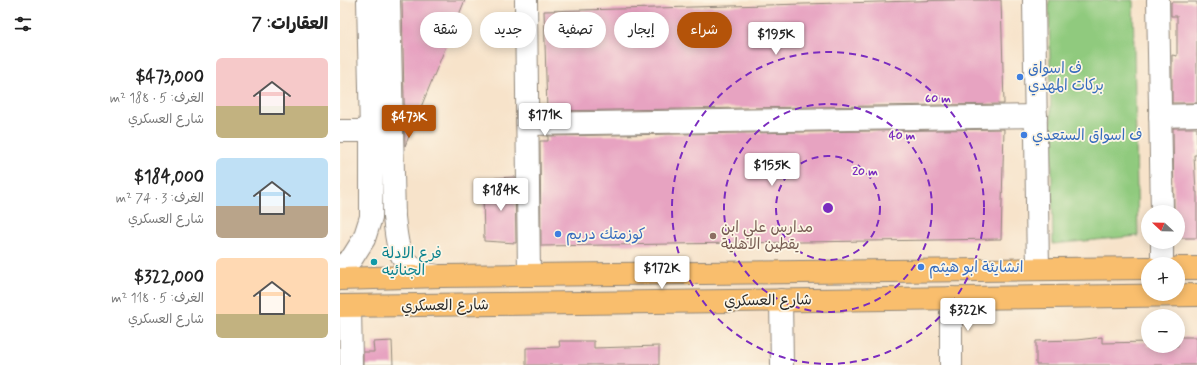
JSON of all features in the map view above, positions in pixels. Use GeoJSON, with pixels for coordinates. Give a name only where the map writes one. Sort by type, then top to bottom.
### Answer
{"type":"FeatureCollection","features":[{"type":"Feature","properties":{"kind":"main road","name":"شارع العسكري"},"geometry":{"type":"LineString","coordinates":[[340,279],[440,276],[1141,268]]}},
{"type":"Feature","properties":{"kind":"main road"},"geometry":{"type":"LineString","coordinates":[[1185,268],[1197,268]]}},
{"type":"Feature","properties":{"kind":"main road"},"geometry":{"type":"LineString","coordinates":[[634,302],[641,298],[645,292],[645,285],[642,278],[637,274]]}},
{"type":"Feature","properties":{"kind":"main road"},"geometry":{"type":"LineString","coordinates":[[689,301],[684,297],[682,284],[686,278],[692,274]]}},
{"type":"Feature","properties":{"kind":"main road","name":"شارع العسكري"},"geometry":{"type":"LineString","coordinates":[[345,306],[1197,295]]}},
{"type":"Feature","properties":{"kind":"street"},"geometry":{"type":"LineString","coordinates":[[340,268],[352,258],[364,238],[371,217],[368,0]]}},
{"type":"Feature","properties":{"kind":"street"},"geometry":{"type":"LineString","coordinates":[[389,0],[394,217],[397,246],[406,262],[421,272],[440,276]]}},
{"type":"Feature","properties":{"kind":"street"},"geometry":{"type":"LineString","coordinates":[[526,0],[529,275]]}},
{"type":"Feature","properties":{"kind":"street"},"geometry":{"type":"LineString","coordinates":[[1034,0],[1038,270]]}},
{"type":"Feature","properties":{"kind":"street"},"geometry":{"type":"LineString","coordinates":[[1158,0],[1162,205]]}},
{"type":"Feature","properties":{"kind":"street"},"geometry":{"type":"LineString","coordinates":[[1160,116],[1197,115]]}},
{"type":"Feature","properties":{"kind":"street"},"geometry":{"type":"LineString","coordinates":[[528,124],[1036,116]]}},
{"type":"Feature","properties":{"kind":"street"},"geometry":{"type":"LineString","coordinates":[[340,131],[371,131]]}},
{"type":"Feature","properties":{"kind":"street"},"geometry":{"type":"LineString","coordinates":[[371,217],[374,221],[380,224],[385,223],[394,217]]}},
{"type":"Feature","properties":{"kind":"street"},"geometry":{"type":"LineString","coordinates":[[951,298],[951,365]]}},
{"type":"Feature","properties":{"kind":"street"},"geometry":{"type":"LineString","coordinates":[[781,300],[782,365]]}},
{"type":"Feature","properties":{"kind":"street"},"geometry":{"type":"LineString","coordinates":[[345,306],[351,365]]}},
{"type":"Feature","properties":{"kind":"green space"},"geometry":{"type":"Polygon","coordinates":[[[1049,0],[1133,0],[1138,236],[1053,244],[1049,0]]]}},
{"type":"Feature","properties":{"kind":"building"},"geometry":{"type":"Polygon","coordinates":[[[402,0],[465,0],[460,12],[420,12],[420,48],[445,48],[405,146],[402,0]]]}},
{"type":"Feature","properties":{"kind":"building"},"geometry":{"type":"Polygon","coordinates":[[[1001,0],[1004,104],[547,111],[545,48],[606,48],[606,12],[544,11],[1001,0]]]}},
{"type":"Feature","properties":{"kind":"building"},"geometry":{"type":"Polygon","coordinates":[[[1171,2],[1197,2],[1197,103],[1172,103],[1172,55],[1177,56],[1177,16],[1171,16],[1171,2]]]}},
{"type":"Feature","properties":{"kind":"building"},"geometry":{"type":"Polygon","coordinates":[[[1173,128],[1197,128],[1197,155],[1194,155],[1197,192],[1197,238],[1185,238],[1185,205],[1174,205],[1173,128]]]}},
{"type":"Feature","properties":{"kind":"building"},"geometry":{"type":"Polygon","coordinates":[[[1004,129],[1001,239],[541,246],[540,141],[548,141],[548,136],[1004,129]]]}},
{"type":"Feature","properties":{"kind":"building"},"geometry":{"type":"Polygon","coordinates":[[[515,177],[516,243],[484,241],[483,194],[494,191],[495,178],[515,177]]]}},
{"type":"Feature","properties":{"kind":"building"},"geometry":{"type":"Polygon","coordinates":[[[1102,337],[1102,343],[1141,342],[1141,353],[1185,353],[1185,337],[1197,337],[1197,365],[1036,365],[1036,341],[1077,340],[1102,337]]]}},
{"type":"Feature","properties":{"kind":"building"},"geometry":{"type":"Polygon","coordinates":[[[392,341],[393,365],[363,365],[363,352],[374,352],[373,342],[392,341]]]}},
{"type":"Feature","properties":{"kind":"building"},"geometry":{"type":"Polygon","coordinates":[[[559,341],[594,341],[594,348],[659,346],[659,365],[526,365],[526,348],[560,347],[559,341]]]}},
{"type":"Feature","properties":{"kind":"place","name":"ف اسواق بركات المهدي"},"geometry":{"type":"Point","coordinates":[1020,77]}},
{"type":"Feature","properties":{"kind":"place","name":"ف اسواق الستعدي"},"geometry":{"type":"Point","coordinates":[1024,135]}},
{"type":"Feature","properties":{"kind":"place","name":"كوزمتك دريم"},"geometry":{"type":"Point","coordinates":[558,234]}},
{"type":"Feature","properties":{"kind":"place","name":"مدارس علي ابن يقطين الاهلية"},"geometry":{"type":"Point","coordinates":[713,236]}},
{"type":"Feature","properties":{"kind":"place","name":"فرع الادلة الجنائيه"},"geometry":{"type":"Point","coordinates":[374,262]}},
{"type":"Feature","properties":{"kind":"place","name":"انشايئة ابو هيثم"},"geometry":{"type":"Point","coordinates":[921,267]}}]}
